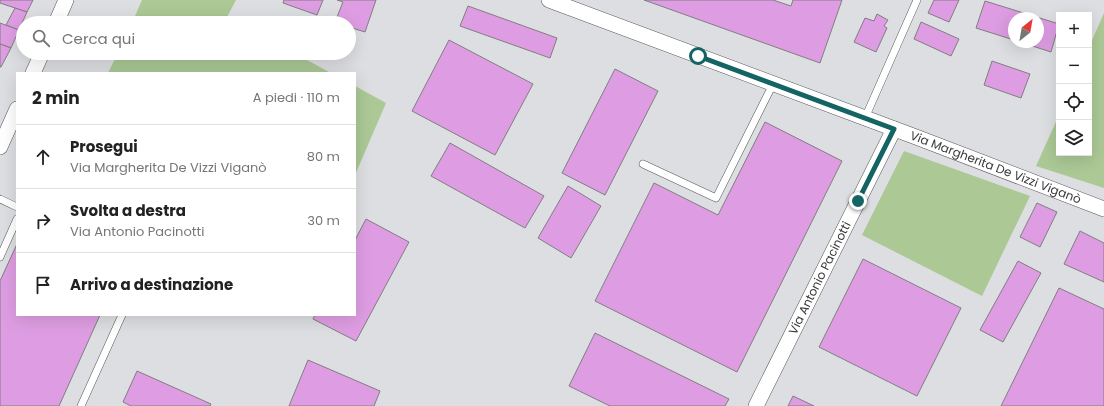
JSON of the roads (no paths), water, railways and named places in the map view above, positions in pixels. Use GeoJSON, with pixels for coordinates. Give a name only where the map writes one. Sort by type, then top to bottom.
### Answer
{"type":"FeatureCollection","features":[{"type":"Feature","properties":{"kind":"street"},"geometry":{"type":"LineString","coordinates":[[59,16],[66,0]]}},
{"type":"Feature","properties":{"kind":"street","name":"Via Margherita De Vizzi Viganò"},"geometry":{"type":"LineString","coordinates":[[549,0],[1104,209]]}},
{"type":"Feature","properties":{"kind":"street"},"geometry":{"type":"LineString","coordinates":[[33,72],[39,60]]}},
{"type":"Feature","properties":{"kind":"street"},"geometry":{"type":"LineString","coordinates":[[0,147],[16,112]]}},
{"type":"Feature","properties":{"kind":"street","name":"Via Antonio Pacinotti"},"geometry":{"type":"LineString","coordinates":[[756,406],[894,129]]}},
{"type":"Feature","properties":{"kind":"lane"},"geometry":{"type":"LineString","coordinates":[[865,118],[918,0]]}},
{"type":"Feature","properties":{"kind":"lane"},"geometry":{"type":"LineString","coordinates":[[643,164],[716,198],[773,84]]}},
{"type":"Feature","properties":{"kind":"lane"},"geometry":{"type":"LineString","coordinates":[[0,199],[16,207]]}},
{"type":"Feature","properties":{"kind":"lane"},"geometry":{"type":"LineString","coordinates":[[0,257],[16,221]]}},
{"type":"Feature","properties":{"kind":"lane"},"geometry":{"type":"LineString","coordinates":[[81,406],[122,316]]}}]}
